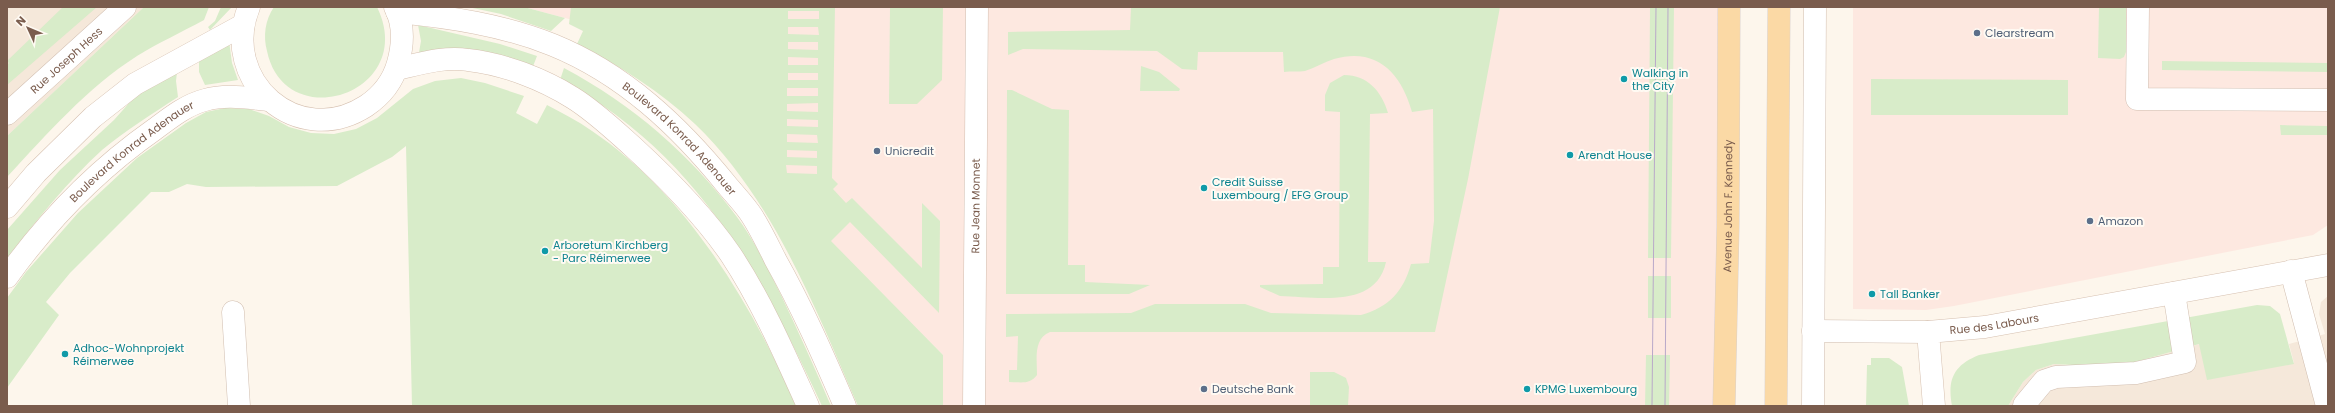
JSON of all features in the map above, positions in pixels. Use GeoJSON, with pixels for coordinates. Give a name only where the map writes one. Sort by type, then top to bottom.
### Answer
{"type":"FeatureCollection","features":[{"type":"Feature","properties":{"kind":"main road","name":"Rue Joseph Hess"},"geometry":{"type":"LineString","coordinates":[[7,114],[125,7]]}},
{"type":"Feature","properties":{"kind":"main road","name":"Rue Jean Monnet"},"geometry":{"type":"LineString","coordinates":[[974,406],[977,7]]}},
{"type":"Feature","properties":{"kind":"main road","name":"Avenue John F. Kennedy"},"geometry":{"type":"LineString","coordinates":[[1724,406],[1728,228],[1729,7]]}},
{"type":"Feature","properties":{"kind":"main road"},"geometry":{"type":"LineString","coordinates":[[1776,406],[1779,7]]}},
{"type":"Feature","properties":{"kind":"main road"},"geometry":{"type":"LineString","coordinates":[[1813,406],[1816,7]]}},
{"type":"Feature","properties":{"kind":"main road"},"geometry":{"type":"LineString","coordinates":[[2138,7],[2137,99],[2328,100]]}},
{"type":"Feature","properties":{"kind":"main road","name":"Boulevard Konrad Adenauer"},"geometry":{"type":"LineString","coordinates":[[246,16],[243,56],[253,82],[269,100],[285,110],[302,117],[322,120],[341,118],[358,111],[375,100],[387,86],[397,69],[402,50],[402,30],[396,9],[488,25],[553,45],[591,64],[624,84],[665,117],[699,150],[752,216],[805,314],[845,406]]}},
{"type":"Feature","properties":{"kind":"main road","name":"Boulevard Konrad Adenauer"},"geometry":{"type":"LineString","coordinates":[[7,207],[36,173],[92,117],[135,84],[246,16]]}},
{"type":"Feature","properties":{"kind":"main road"},"geometry":{"type":"LineString","coordinates":[[397,69],[436,61],[468,59],[497,66],[540,80],[574,98],[606,122],[668,178],[696,210],[731,256],[778,338],[808,406]]}},
{"type":"Feature","properties":{"kind":"main road","name":"Boulevard Konrad Adenauer"},"geometry":{"type":"LineString","coordinates":[[7,277],[67,205],[119,154],[183,109],[205,100],[225,96],[269,100]]}},
{"type":"Feature","properties":{"kind":"main road","name":"Rue des Labours"},"geometry":{"type":"LineString","coordinates":[[1813,331],[1928,332],[1984,327],[2328,265]]}},
{"type":"Feature","properties":{"kind":"main road"},"geometry":{"type":"LineString","coordinates":[[2291,271],[2328,406]]}},
{"type":"Feature","properties":{"kind":"main road"},"geometry":{"type":"LineString","coordinates":[[2024,405],[2044,381],[2056,377],[2136,373],[2185,362],[2174,293]]}},
{"type":"Feature","properties":{"kind":"main road"},"geometry":{"type":"LineString","coordinates":[[233,312],[240,406]]}},
{"type":"Feature","properties":{"kind":"main road"},"geometry":{"type":"LineString","coordinates":[[1928,332],[1934,406]]}},
{"type":"Feature","properties":{"kind":"shaded area"},"geometry":{"type":"Polygon","coordinates":[[[7,7],[144,7],[7,136],[7,7]]]}},
{"type":"Feature","properties":{"kind":"shaded area"},"geometry":{"type":"Polygon","coordinates":[[[524,7],[1729,7],[1724,406],[943,406],[943,355],[610,30],[524,7]]]}},
{"type":"Feature","properties":{"kind":"shaded area"},"geometry":{"type":"Polygon","coordinates":[[[1853,7],[2328,7],[2328,225],[2313,235],[1954,306],[1926,310],[1853,309],[1853,7]]]}},
{"type":"Feature","properties":{"kind":"shaded area"},"geometry":{"type":"Polygon","coordinates":[[[2328,296],[2328,406],[2008,406],[2023,382],[2036,370],[2054,364],[2093,366],[2135,362],[2199,344],[2294,363],[2289,344],[2325,334],[2319,314],[2321,302],[2328,296]]]}},
{"type":"Feature","properties":{"kind":"green space"},"geometry":{"type":"Polygon","coordinates":[[[63,7],[97,7],[7,85],[7,65],[9,63],[7,61],[63,7]]]}},
{"type":"Feature","properties":{"kind":"green space"},"geometry":{"type":"Polygon","coordinates":[[[144,7],[209,7],[204,20],[137,56],[101,82],[68,112],[7,177],[7,136],[144,7]]]}},
{"type":"Feature","properties":{"kind":"green space"},"geometry":{"type":"Polygon","coordinates":[[[221,7],[232,7],[210,30],[208,27],[215,21],[221,7]]]}},
{"type":"Feature","properties":{"kind":"green space"},"geometry":{"type":"Polygon","coordinates":[[[274,7],[377,7],[385,37],[380,62],[365,81],[344,94],[321,98],[298,92],[279,77],[267,51],[265,40],[266,28],[274,7]]]}},
{"type":"Feature","properties":{"kind":"green space"},"geometry":{"type":"Polygon","coordinates":[[[468,7],[524,7],[565,18],[551,31],[501,14],[468,7]]]}},
{"type":"Feature","properties":{"kind":"green space"},"geometry":{"type":"Polygon","coordinates":[[[571,7],[835,7],[832,178],[838,184],[833,189],[846,203],[852,198],[922,268],[922,203],[940,221],[939,313],[850,222],[831,241],[943,355],[943,406],[858,406],[826,331],[790,257],[748,186],[723,154],[682,112],[639,80],[609,61],[577,44],[583,31],[569,24],[571,7]],[[788,11],[788,19],[819,19],[819,11],[788,11]],[[788,27],[788,34],[819,35],[818,27],[788,27]],[[788,42],[788,49],[818,50],[818,42],[788,42]],[[788,57],[788,65],[818,65],[818,58],[788,57]],[[788,73],[788,80],[818,80],[818,73],[788,73]],[[787,88],[787,96],[818,96],[818,88],[787,88]],[[818,103],[787,104],[787,111],[818,112],[818,103]],[[787,119],[787,126],[818,127],[818,120],[787,119]],[[787,134],[787,142],[818,143],[817,135],[787,134]],[[787,150],[787,157],[817,158],[817,151],[787,150]],[[786,165],[787,173],[817,174],[817,166],[786,165]]]}},
{"type":"Feature","properties":{"kind":"green space"},"geometry":{"type":"Polygon","coordinates":[[[890,7],[943,7],[942,80],[917,104],[889,104],[890,7]]]}},
{"type":"Feature","properties":{"kind":"green space"},"geometry":{"type":"Polygon","coordinates":[[[1131,7],[1500,7],[1468,179],[1435,332],[1050,332],[1041,339],[1038,344],[1037,375],[1028,382],[1009,382],[1009,370],[1017,370],[1018,336],[1006,337],[1006,314],[1131,313],[1155,304],[1245,304],[1271,313],[1361,315],[1380,308],[1394,297],[1404,283],[1411,264],[1429,263],[1434,221],[1433,109],[1412,112],[1407,98],[1394,75],[1385,66],[1375,60],[1349,56],[1334,59],[1305,71],[1284,72],[1283,52],[1198,52],[1197,70],[1182,69],[1157,51],[1023,49],[1008,55],[1008,32],[1130,30],[1131,7]]]}},
{"type":"Feature","properties":{"kind":"green space"},"geometry":{"type":"Polygon","coordinates":[[[1650,7],[1674,7],[1671,258],[1648,258],[1650,7]]]}},
{"type":"Feature","properties":{"kind":"green space"},"geometry":{"type":"Polygon","coordinates":[[[2099,7],[2126,7],[2126,52],[2124,57],[2120,59],[2098,58],[2099,7]]]}},
{"type":"Feature","properties":{"kind":"green space"},"geometry":{"type":"Polygon","coordinates":[[[418,25],[500,44],[537,56],[532,69],[418,58],[421,41],[418,25]]]}},
{"type":"Feature","properties":{"kind":"green space"},"geometry":{"type":"Polygon","coordinates":[[[229,41],[232,63],[238,80],[205,85],[199,72],[199,61],[229,41]]]}},
{"type":"Feature","properties":{"kind":"green space"},"geometry":{"type":"Polygon","coordinates":[[[2162,61],[2328,63],[2328,72],[2162,70],[2162,61]]]}},
{"type":"Feature","properties":{"kind":"green space"},"geometry":{"type":"Polygon","coordinates":[[[178,63],[176,81],[178,97],[130,129],[89,162],[64,188],[7,258],[7,230],[60,170],[114,120],[138,93],[178,63]]]}},
{"type":"Feature","properties":{"kind":"green space"},"geometry":{"type":"Polygon","coordinates":[[[1141,66],[1159,72],[1180,89],[1179,91],[1140,91],[1141,66]]]}},
{"type":"Feature","properties":{"kind":"green space"},"geometry":{"type":"Polygon","coordinates":[[[564,68],[614,98],[637,115],[680,152],[719,194],[755,244],[800,335],[831,406],[822,406],[799,357],[748,263],[718,220],[686,179],[649,142],[607,109],[560,80],[564,68]]]}},
{"type":"Feature","properties":{"kind":"green space"},"geometry":{"type":"Polygon","coordinates":[[[1344,75],[1360,78],[1373,86],[1382,98],[1388,113],[1370,114],[1368,262],[1386,262],[1380,277],[1370,287],[1358,294],[1327,298],[1280,296],[1260,287],[1260,285],[1323,284],[1323,267],[1339,267],[1340,112],[1325,111],[1325,95],[1330,83],[1344,75]]]}},
{"type":"Feature","properties":{"kind":"green space","name":"Arboretum Kirchberg - Parc Réimerwee"},"geometry":{"type":"Polygon","coordinates":[[[461,78],[485,83],[524,96],[516,113],[537,124],[547,105],[570,117],[592,131],[626,157],[657,186],[686,219],[713,254],[737,291],[759,329],[796,406],[412,406],[406,146],[392,157],[337,186],[206,187],[187,184],[169,192],[151,192],[70,273],[46,302],[59,315],[7,388],[7,298],[26,272],[78,213],[137,158],[186,123],[206,112],[225,108],[249,109],[269,116],[289,127],[311,133],[334,134],[356,129],[377,118],[413,89],[435,81],[461,78]]]}},
{"type":"Feature","properties":{"kind":"green space"},"geometry":{"type":"Polygon","coordinates":[[[1871,79],[2068,80],[2068,115],[1871,115],[1871,79]]]}},
{"type":"Feature","properties":{"kind":"green space"},"geometry":{"type":"Polygon","coordinates":[[[1007,90],[1012,90],[1052,109],[1069,110],[1068,265],[1085,265],[1085,282],[1150,285],[1129,294],[1006,294],[1007,90]]]}},
{"type":"Feature","properties":{"kind":"green space"},"geometry":{"type":"Polygon","coordinates":[[[2280,125],[2327,126],[2327,135],[2281,135],[2280,125]]]}},
{"type":"Feature","properties":{"kind":"green space"},"geometry":{"type":"Polygon","coordinates":[[[1648,276],[1671,276],[1671,318],[1648,318],[1648,276]]]}},
{"type":"Feature","properties":{"kind":"green space"},"geometry":{"type":"Polygon","coordinates":[[[2257,305],[2270,306],[2280,314],[2294,364],[2207,380],[2199,344],[2135,362],[2093,366],[2054,364],[2036,370],[2023,382],[2008,406],[1952,406],[1951,388],[1954,374],[1964,363],[1979,355],[2257,305]]]}},
{"type":"Feature","properties":{"kind":"green space"},"geometry":{"type":"Polygon","coordinates":[[[1646,355],[1670,355],[1669,406],[1645,406],[1646,355]]]}},
{"type":"Feature","properties":{"kind":"green space"},"geometry":{"type":"Polygon","coordinates":[[[1871,358],[1889,358],[1902,367],[1909,406],[1866,406],[1867,365],[1871,365],[1871,358]]]}},
{"type":"Feature","properties":{"kind":"green space"},"geometry":{"type":"Polygon","coordinates":[[[1310,372],[1334,372],[1346,378],[1349,387],[1348,406],[1310,406],[1310,372]]]}},
{"type":"Feature","properties":{"kind":"tram line"},"geometry":{"type":"LineString","coordinates":[[1652,406],[1656,7]]}},
{"type":"Feature","properties":{"kind":"tram line"},"geometry":{"type":"LineString","coordinates":[[1665,406],[1668,7]]}},
{"type":"Feature","properties":{"kind":"place","name":"Clearstream"},"geometry":{"type":"Point","coordinates":[1977,33]}},
{"type":"Feature","properties":{"kind":"place","name":"Walking in the City"},"geometry":{"type":"Point","coordinates":[1624,79]}},
{"type":"Feature","properties":{"kind":"place","name":"Unicredit"},"geometry":{"type":"Point","coordinates":[877,151]}},
{"type":"Feature","properties":{"kind":"place","name":"Arendt House"},"geometry":{"type":"Point","coordinates":[1570,155]}},
{"type":"Feature","properties":{"kind":"place","name":"Credit Suisse Luxembourg / EFG Group"},"geometry":{"type":"Point","coordinates":[1204,188]}},
{"type":"Feature","properties":{"kind":"place","name":"Amazon"},"geometry":{"type":"Point","coordinates":[2090,221]}},
{"type":"Feature","properties":{"kind":"place","name":"Arboretum Kirchberg - Parc Réimerwee"},"geometry":{"type":"Point","coordinates":[545,251]}},
{"type":"Feature","properties":{"kind":"place","name":"Tall Banker"},"geometry":{"type":"Point","coordinates":[1872,294]}},
{"type":"Feature","properties":{"kind":"place","name":"Adhoc-Wohnprojekt Réimerwee"},"geometry":{"type":"Point","coordinates":[65,354]}},
{"type":"Feature","properties":{"kind":"place","name":"Deutsche Bank"},"geometry":{"type":"Point","coordinates":[1204,389]}},
{"type":"Feature","properties":{"kind":"place","name":"KPMG Luxembourg"},"geometry":{"type":"Point","coordinates":[1527,389]}}]}
